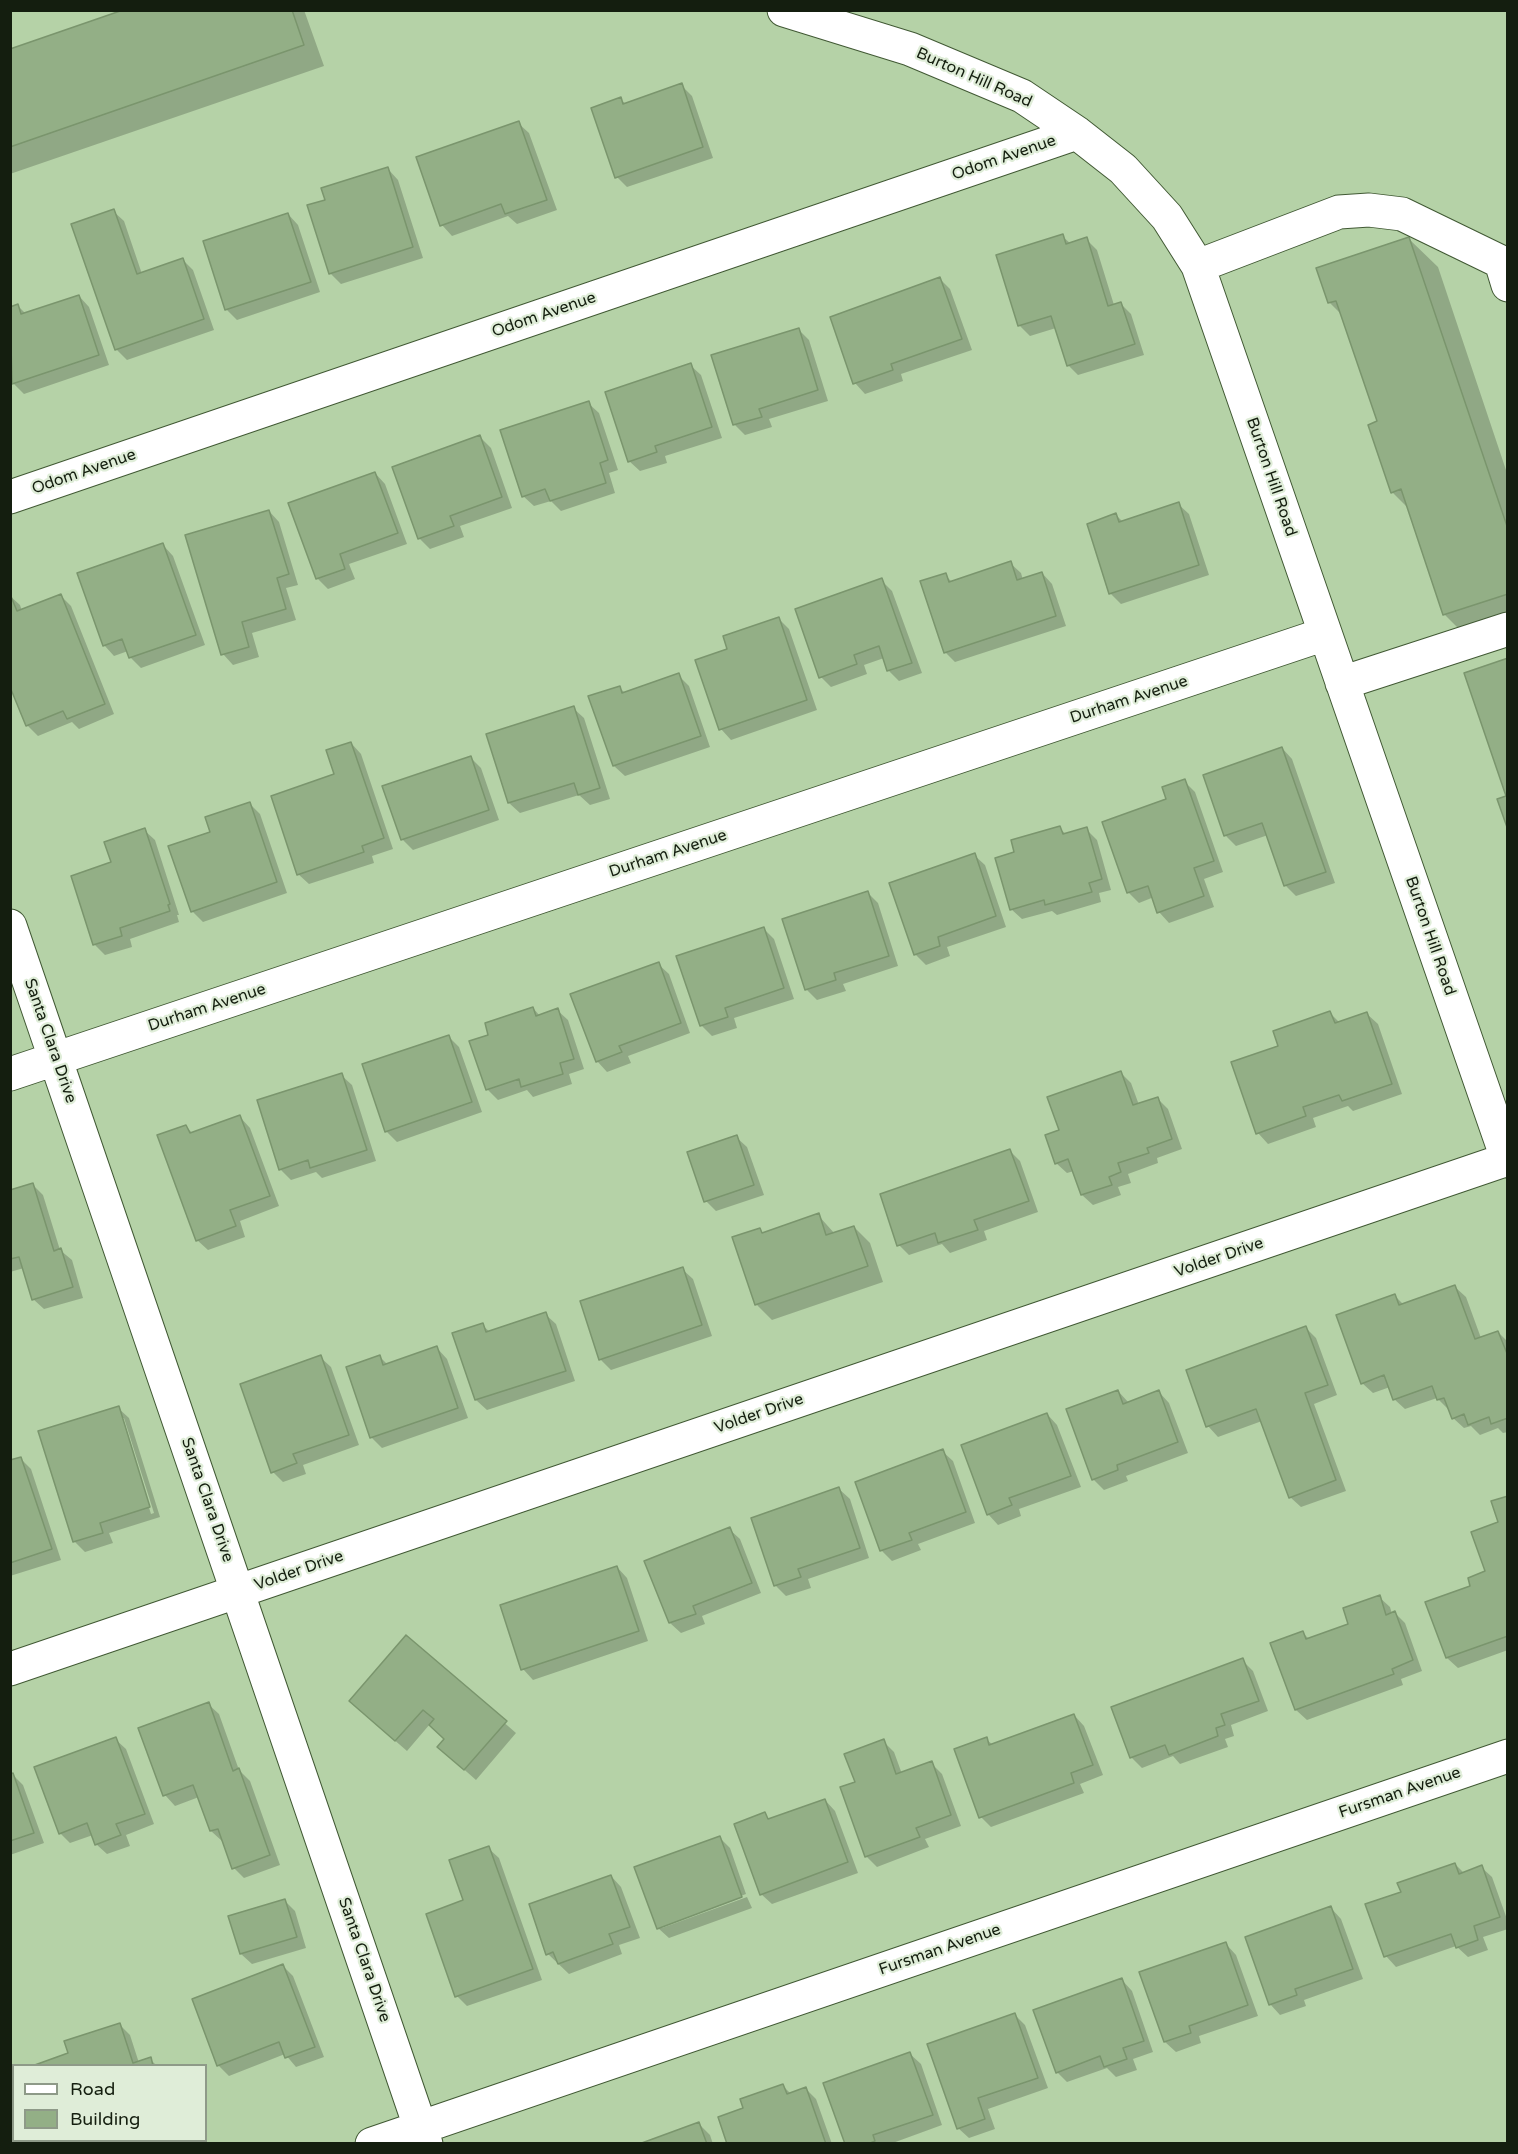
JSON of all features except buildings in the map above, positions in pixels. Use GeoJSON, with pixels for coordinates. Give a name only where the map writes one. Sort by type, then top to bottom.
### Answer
{"type":"FeatureCollection","features":[{"type":"Feature","properties":{"kind":"street","name":"Burton Hill Road"},"geometry":{"type":"LineString","coordinates":[[784,10],[920,53],[1022,96],[1123,168],[1167,217],[1198,266],[1342,683],[1496,1089],[1507,1160]]}},
{"type":"Feature","properties":{"kind":"street","name":"Odom Avenue"},"geometry":{"type":"LineString","coordinates":[[10,497],[1077,133]]}},
{"type":"Feature","properties":{"kind":"street"},"geometry":{"type":"LineString","coordinates":[[1198,266],[1339,212],[1369,210],[1402,214],[1505,271]]}},
{"type":"Feature","properties":{"kind":"street"},"geometry":{"type":"LineString","coordinates":[[1342,683],[1508,629]]}},
{"type":"Feature","properties":{"kind":"street","name":"Durham Avenue"},"geometry":{"type":"LineString","coordinates":[[10,1074],[1325,634]]}},
{"type":"Feature","properties":{"kind":"street","name":"Santa Clara Drive"},"geometry":{"type":"LineString","coordinates":[[10,926],[424,2135]]}},
{"type":"Feature","properties":{"kind":"street","name":"Volder Drive"},"geometry":{"type":"LineString","coordinates":[[10,1670],[1507,1160]]}},
{"type":"Feature","properties":{"kind":"street","name":"Fursman Avenue"},"geometry":{"type":"LineString","coordinates":[[372,2144],[424,2135],[1508,1756]]}}]}
